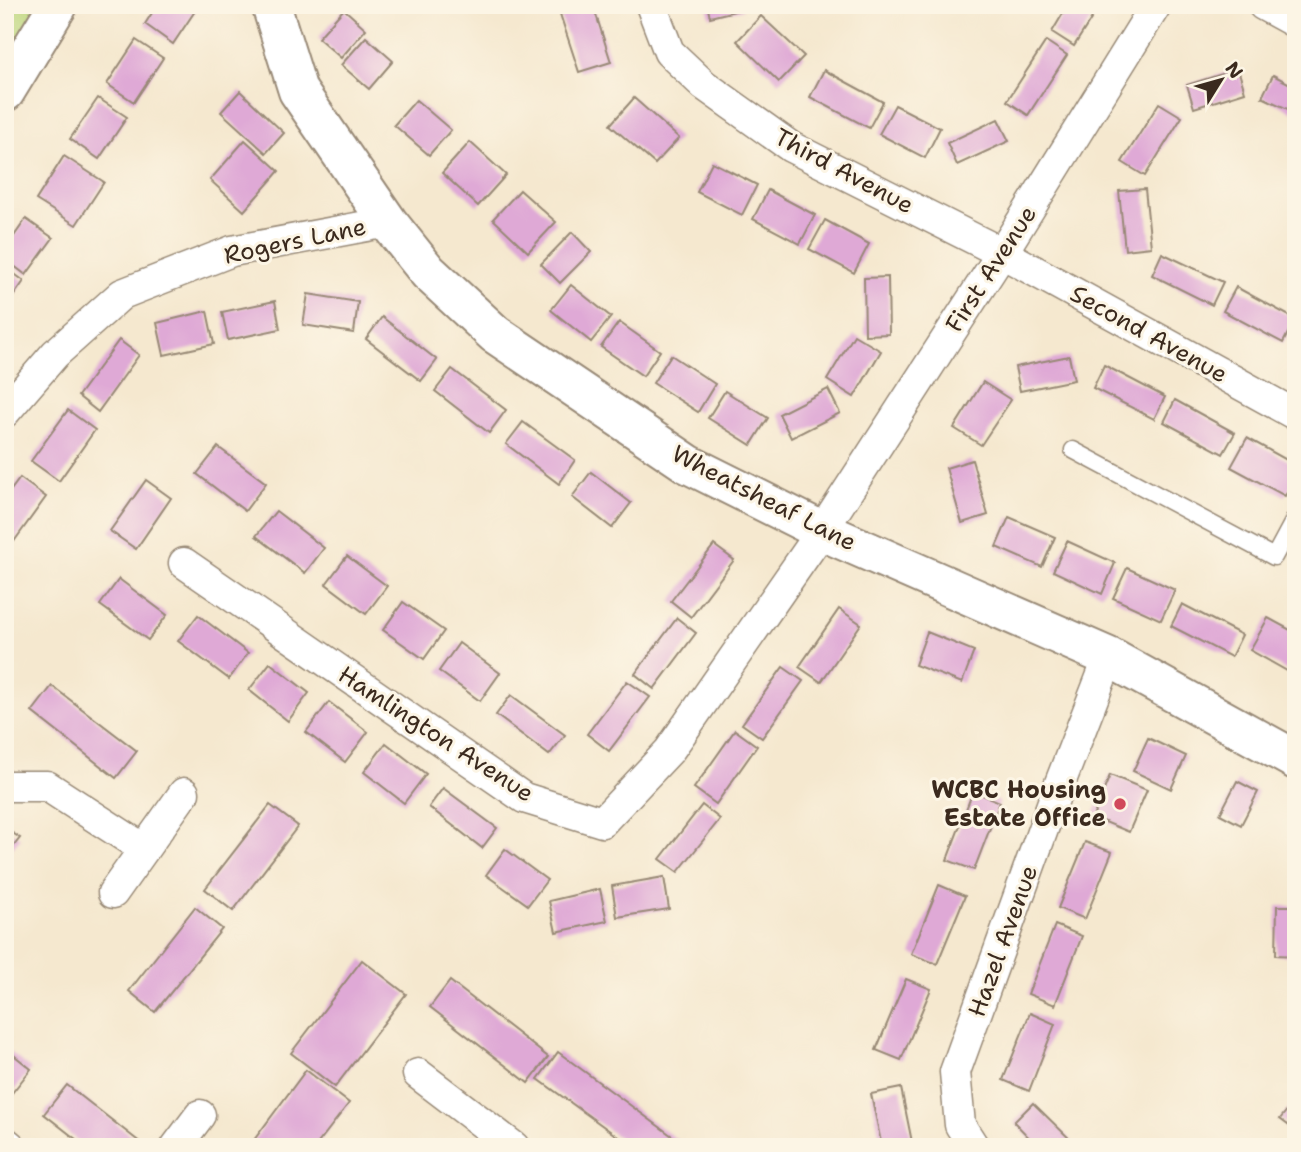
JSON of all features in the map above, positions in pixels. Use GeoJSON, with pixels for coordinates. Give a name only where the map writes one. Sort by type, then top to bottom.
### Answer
{"type":"FeatureCollection","features":[{"type":"Feature","properties":{"kind":"street"},"geometry":{"type":"LineString","coordinates":[[5,92],[58,5]]}},
{"type":"Feature","properties":{"kind":"street","name":"Wheatsheaf Lane"},"geometry":{"type":"LineString","coordinates":[[271,5],[298,91],[388,222],[428,272],[495,334],[688,464],[822,531],[1109,657],[1296,760]]}},
{"type":"Feature","properties":{"kind":"street","name":"Third Avenue"},"geometry":{"type":"LineString","coordinates":[[652,5],[669,52],[704,85],[791,147],[1002,253]]}},
{"type":"Feature","properties":{"kind":"street","name":"First Avenue"},"geometry":{"type":"LineString","coordinates":[[822,531],[1002,253],[1156,5]]}},
{"type":"Feature","properties":{"kind":"street"},"geometry":{"type":"LineString","coordinates":[[1263,5],[1296,23]]}},
{"type":"Feature","properties":{"kind":"street","name":"Rogers Lane"},"geometry":{"type":"LineString","coordinates":[[5,412],[55,354],[122,294],[232,251],[388,222]]}},
{"type":"Feature","properties":{"kind":"street","name":"Second Avenue"},"geometry":{"type":"LineString","coordinates":[[1002,253],[1296,415]]}},
{"type":"Feature","properties":{"kind":"street","name":"Hamlington Avenue"},"geometry":{"type":"LineString","coordinates":[[184,564],[524,798],[602,821],[669,751],[822,531]]}},
{"type":"Feature","properties":{"kind":"street","name":"Hazel Avenue"},"geometry":{"type":"LineString","coordinates":[[974,1147],[960,1125],[955,1073],[1055,796],[1109,657]]}},
{"type":"Feature","properties":{"kind":"street"},"geometry":{"type":"LineString","coordinates":[[5,786],[47,786],[144,849]]}},
{"type":"Feature","properties":{"kind":"street"},"geometry":{"type":"LineString","coordinates":[[113,892],[184,793]]}},
{"type":"Feature","properties":{"kind":"street"},"geometry":{"type":"LineString","coordinates":[[418,1074],[514,1147]]}},
{"type":"Feature","properties":{"kind":"street"},"geometry":{"type":"LineString","coordinates":[[176,1147],[200,1115]]}},
{"type":"Feature","properties":{"kind":"street"},"geometry":{"type":"LineString","coordinates":[[5,1142],[11,1147]]}},
{"type":"Feature","properties":{"kind":"lane"},"geometry":{"type":"LineString","coordinates":[[1073,450],[1274,557],[1296,516]]}},
{"type":"Feature","properties":{"kind":"green space"},"geometry":{"type":"Polygon","coordinates":[[[5,5],[50,5],[5,77],[5,5]]]}},
{"type":"Feature","properties":{"kind":"building"},"geometry":{"type":"Polygon","coordinates":[[[157,5],[199,5],[173,44],[145,24],[157,5]]]}},
{"type":"Feature","properties":{"kind":"building"},"geometry":{"type":"Polygon","coordinates":[[[593,5],[611,62],[579,72],[560,14],[593,5]]]}},
{"type":"Feature","properties":{"kind":"building"},"geometry":{"type":"Polygon","coordinates":[[[707,5],[742,5],[743,9],[710,17],[707,5]]]}},
{"type":"Feature","properties":{"kind":"building"},"geometry":{"type":"Polygon","coordinates":[[[1068,5],[1100,5],[1074,46],[1052,32],[1068,5]]]}},
{"type":"Feature","properties":{"kind":"building"},"geometry":{"type":"Polygon","coordinates":[[[344,9],[366,29],[341,58],[318,38],[344,9]]]}},
{"type":"Feature","properties":{"kind":"building"},"geometry":{"type":"Polygon","coordinates":[[[761,16],[804,56],[779,82],[737,41],[761,16]]]}},
{"type":"Feature","properties":{"kind":"building"},"geometry":{"type":"Polygon","coordinates":[[[366,37],[393,61],[369,89],[341,65],[366,37]]]}},
{"type":"Feature","properties":{"kind":"building"},"geometry":{"type":"Polygon","coordinates":[[[136,40],[163,58],[134,102],[107,84],[136,40]]]}},
{"type":"Feature","properties":{"kind":"building"},"geometry":{"type":"Polygon","coordinates":[[[1046,41],[1067,55],[1028,115],[1007,101],[1046,41]]]}},
{"type":"Feature","properties":{"kind":"building"},"geometry":{"type":"Polygon","coordinates":[[[1238,69],[1245,92],[1194,108],[1187,85],[1238,69]]]}},
{"type":"Feature","properties":{"kind":"building"},"geometry":{"type":"Polygon","coordinates":[[[824,70],[883,102],[869,128],[810,97],[824,70]]]}},
{"type":"Feature","properties":{"kind":"building"},"geometry":{"type":"Polygon","coordinates":[[[1273,75],[1296,87],[1296,113],[1262,97],[1273,75]]]}},
{"type":"Feature","properties":{"kind":"building"},"geometry":{"type":"Polygon","coordinates":[[[240,91],[284,133],[266,153],[221,112],[240,91]]]}},
{"type":"Feature","properties":{"kind":"building"},"geometry":{"type":"Polygon","coordinates":[[[98,98],[127,117],[99,159],[70,139],[98,98]]]}},
{"type":"Feature","properties":{"kind":"building"},"geometry":{"type":"Polygon","coordinates":[[[634,98],[679,138],[655,164],[610,125],[634,98]]]}},
{"type":"Feature","properties":{"kind":"building"},"geometry":{"type":"Polygon","coordinates":[[[416,100],[451,130],[429,155],[394,125],[416,100]]]}},
{"type":"Feature","properties":{"kind":"building"},"geometry":{"type":"Polygon","coordinates":[[[1159,103],[1182,117],[1145,176],[1122,162],[1159,103]]]}},
{"type":"Feature","properties":{"kind":"building"},"geometry":{"type":"Polygon","coordinates":[[[895,105],[940,128],[925,158],[879,134],[895,105]]]}},
{"type":"Feature","properties":{"kind":"building"},"geometry":{"type":"Polygon","coordinates":[[[998,119],[1009,141],[957,165],[947,143],[998,119]]]}},
{"type":"Feature","properties":{"kind":"building"},"geometry":{"type":"Polygon","coordinates":[[[245,140],[279,171],[244,211],[210,180],[245,140]]]}},
{"type":"Feature","properties":{"kind":"building"},"geometry":{"type":"Polygon","coordinates":[[[470,142],[506,175],[478,206],[442,173],[470,142]]]}},
{"type":"Feature","properties":{"kind":"building"},"geometry":{"type":"Polygon","coordinates":[[[64,156],[104,182],[76,225],[36,200],[64,156]]]}},
{"type":"Feature","properties":{"kind":"building"},"geometry":{"type":"Polygon","coordinates":[[[712,162],[757,185],[742,215],[697,192],[712,162]]]}},
{"type":"Feature","properties":{"kind":"building"},"geometry":{"type":"Polygon","coordinates":[[[1145,189],[1151,247],[1125,250],[1119,191],[1145,189]]]}},
{"type":"Feature","properties":{"kind":"building"},"geometry":{"type":"Polygon","coordinates":[[[520,190],[556,222],[528,252],[493,219],[520,190]]]}},
{"type":"Feature","properties":{"kind":"building"},"geometry":{"type":"Polygon","coordinates":[[[768,190],[815,215],[800,244],[753,219],[768,190]]]}},
{"type":"Feature","properties":{"kind":"building"},"geometry":{"type":"Polygon","coordinates":[[[26,219],[53,238],[26,275],[5,259],[5,249],[26,219]]]}},
{"type":"Feature","properties":{"kind":"building"},"geometry":{"type":"Polygon","coordinates":[[[825,220],[869,244],[854,273],[809,249],[825,220]]]}},
{"type":"Feature","properties":{"kind":"building"},"geometry":{"type":"Polygon","coordinates":[[[572,232],[591,252],[560,283],[541,264],[572,232]]]}},
{"type":"Feature","properties":{"kind":"building"},"geometry":{"type":"Polygon","coordinates":[[[1162,253],[1223,282],[1212,305],[1152,275],[1162,253]]]}},
{"type":"Feature","properties":{"kind":"building"},"geometry":{"type":"Polygon","coordinates":[[[5,267],[24,281],[5,308],[5,267]]]}},
{"type":"Feature","properties":{"kind":"building"},"geometry":{"type":"Polygon","coordinates":[[[888,277],[889,334],[865,335],[864,278],[888,277]]]}},
{"type":"Feature","properties":{"kind":"building"},"geometry":{"type":"Polygon","coordinates":[[[571,285],[611,317],[591,342],[551,310],[571,285]]]}},
{"type":"Feature","properties":{"kind":"building"},"geometry":{"type":"Polygon","coordinates":[[[1236,287],[1295,319],[1283,343],[1223,311],[1236,287]]]}},
{"type":"Feature","properties":{"kind":"building"},"geometry":{"type":"Polygon","coordinates":[[[308,294],[358,302],[354,333],[303,325],[308,294]]]}},
{"type":"Feature","properties":{"kind":"building"},"geometry":{"type":"Polygon","coordinates":[[[275,301],[280,329],[228,340],[222,312],[275,301]]]}},
{"type":"Feature","properties":{"kind":"building"},"geometry":{"type":"Polygon","coordinates":[[[207,311],[214,344],[164,355],[157,323],[207,311]]]}},
{"type":"Feature","properties":{"kind":"building"},"geometry":{"type":"Polygon","coordinates":[[[382,317],[437,360],[421,381],[366,339],[382,317]]]}},
{"type":"Feature","properties":{"kind":"building"},"geometry":{"type":"Polygon","coordinates":[[[619,322],[660,351],[643,376],[601,347],[619,322]]]}},
{"type":"Feature","properties":{"kind":"building"},"geometry":{"type":"Polygon","coordinates":[[[854,335],[881,351],[854,397],[827,380],[854,335]]]}},
{"type":"Feature","properties":{"kind":"building"},"geometry":{"type":"Polygon","coordinates":[[[119,340],[139,355],[98,412],[78,396],[119,340]]]}},
{"type":"Feature","properties":{"kind":"building"},"geometry":{"type":"Polygon","coordinates":[[[671,355],[715,384],[698,412],[653,383],[671,355]]]}},
{"type":"Feature","properties":{"kind":"building"},"geometry":{"type":"Polygon","coordinates":[[[1069,356],[1074,380],[1020,391],[1015,367],[1069,356]]]}},
{"type":"Feature","properties":{"kind":"building"},"geometry":{"type":"Polygon","coordinates":[[[1104,365],[1165,397],[1154,419],[1093,388],[1104,365]]]}},
{"type":"Feature","properties":{"kind":"building"},"geometry":{"type":"Polygon","coordinates":[[[452,369],[506,410],[489,433],[435,391],[452,369]]]}},
{"type":"Feature","properties":{"kind":"building"},"geometry":{"type":"Polygon","coordinates":[[[983,382],[1011,400],[981,445],[954,428],[983,382]]]}},
{"type":"Feature","properties":{"kind":"building"},"geometry":{"type":"Polygon","coordinates":[[[828,389],[840,413],[791,438],[779,414],[828,389]]]}},
{"type":"Feature","properties":{"kind":"building"},"geometry":{"type":"Polygon","coordinates":[[[725,391],[768,418],[751,445],[708,418],[725,391]]]}},
{"type":"Feature","properties":{"kind":"building"},"geometry":{"type":"Polygon","coordinates":[[[1175,400],[1235,433],[1223,454],[1164,422],[1175,400]]]}},
{"type":"Feature","properties":{"kind":"building"},"geometry":{"type":"Polygon","coordinates":[[[68,410],[95,430],[59,481],[31,461],[68,410]]]}},
{"type":"Feature","properties":{"kind":"building"},"geometry":{"type":"Polygon","coordinates":[[[523,422],[575,460],[559,484],[506,444],[523,422]]]}},
{"type":"Feature","properties":{"kind":"building"},"geometry":{"type":"Polygon","coordinates":[[[1247,438],[1296,465],[1296,477],[1285,496],[1231,467],[1247,438]]]}},
{"type":"Feature","properties":{"kind":"building"},"geometry":{"type":"Polygon","coordinates":[[[218,447],[266,483],[245,511],[197,474],[218,447]]]}},
{"type":"Feature","properties":{"kind":"building"},"geometry":{"type":"Polygon","coordinates":[[[972,460],[988,515],[962,523],[946,468],[972,460]]]}},
{"type":"Feature","properties":{"kind":"building"},"geometry":{"type":"Polygon","coordinates":[[[591,472],[631,503],[612,528],[572,497],[591,472]]]}},
{"type":"Feature","properties":{"kind":"building"},"geometry":{"type":"Polygon","coordinates":[[[20,478],[46,497],[10,547],[5,544],[5,498],[20,478]]]}},
{"type":"Feature","properties":{"kind":"building"},"geometry":{"type":"Polygon","coordinates":[[[146,480],[171,498],[136,549],[110,531],[146,480]]]}},
{"type":"Feature","properties":{"kind":"building"},"geometry":{"type":"Polygon","coordinates":[[[276,511],[324,548],[305,573],[256,536],[276,511]]]}},
{"type":"Feature","properties":{"kind":"building"},"geometry":{"type":"Polygon","coordinates":[[[1009,517],[1055,537],[1042,567],[996,547],[1009,517]]]}},
{"type":"Feature","properties":{"kind":"building"},"geometry":{"type":"Polygon","coordinates":[[[1067,541],[1115,563],[1102,594],[1053,571],[1067,541]]]}},
{"type":"Feature","properties":{"kind":"building"},"geometry":{"type":"Polygon","coordinates":[[[714,545],[734,560],[691,617],[671,601],[714,545]]]}},
{"type":"Feature","properties":{"kind":"building"},"geometry":{"type":"Polygon","coordinates":[[[347,556],[387,586],[366,614],[326,584],[347,556]]]}},
{"type":"Feature","properties":{"kind":"building"},"geometry":{"type":"Polygon","coordinates":[[[1127,568],[1175,590],[1161,620],[1113,598],[1127,568]]]}},
{"type":"Feature","properties":{"kind":"building"},"geometry":{"type":"Polygon","coordinates":[[[119,579],[167,615],[148,640],[100,605],[119,579]]]}},
{"type":"Feature","properties":{"kind":"building"},"geometry":{"type":"Polygon","coordinates":[[[403,602],[444,631],[424,659],[383,630],[403,602]]]}},
{"type":"Feature","properties":{"kind":"building"},"geometry":{"type":"Polygon","coordinates":[[[1182,604],[1242,635],[1231,657],[1171,626],[1182,604]]]}},
{"type":"Feature","properties":{"kind":"building"},"geometry":{"type":"Polygon","coordinates":[[[839,609],[861,624],[821,682],[799,667],[839,609]]]}},
{"type":"Feature","properties":{"kind":"building"},"geometry":{"type":"Polygon","coordinates":[[[198,615],[248,653],[229,679],[178,641],[198,615]]]}},
{"type":"Feature","properties":{"kind":"building"},"geometry":{"type":"Polygon","coordinates":[[[677,618],[696,633],[654,689],[635,674],[677,618]]]}},
{"type":"Feature","properties":{"kind":"building"},"geometry":{"type":"Polygon","coordinates":[[[1268,618],[1296,633],[1296,676],[1250,650],[1268,618]]]}},
{"type":"Feature","properties":{"kind":"building"},"geometry":{"type":"Polygon","coordinates":[[[927,632],[974,651],[962,683],[915,665],[927,632]]]}},
{"type":"Feature","properties":{"kind":"building"},"geometry":{"type":"Polygon","coordinates":[[[459,643],[500,673],[480,701],[439,671],[459,643]]]}},
{"type":"Feature","properties":{"kind":"building"},"geometry":{"type":"Polygon","coordinates":[[[270,663],[309,693],[288,721],[249,690],[270,663]]]}},
{"type":"Feature","properties":{"kind":"building"},"geometry":{"type":"Polygon","coordinates":[[[783,667],[803,681],[762,738],[742,724],[783,667]]]}},
{"type":"Feature","properties":{"kind":"building"},"geometry":{"type":"Polygon","coordinates":[[[627,681],[650,697],[609,751],[587,734],[627,681]]]}},
{"type":"Feature","properties":{"kind":"building"},"geometry":{"type":"Polygon","coordinates":[[[52,686],[137,751],[116,778],[32,712],[52,686]]]}},
{"type":"Feature","properties":{"kind":"building"},"geometry":{"type":"Polygon","coordinates":[[[511,695],[565,735],[549,755],[496,715],[511,695]]]}},
{"type":"Feature","properties":{"kind":"building"},"geometry":{"type":"Polygon","coordinates":[[[329,702],[368,732],[345,762],[306,732],[329,702]]]}},
{"type":"Feature","properties":{"kind":"building"},"geometry":{"type":"Polygon","coordinates":[[[735,730],[757,746],[716,804],[694,788],[735,730]]]}},
{"type":"Feature","properties":{"kind":"building"},"geometry":{"type":"Polygon","coordinates":[[[1148,738],[1186,756],[1171,789],[1133,771],[1148,738]]]}},
{"type":"Feature","properties":{"kind":"building"},"geometry":{"type":"Polygon","coordinates":[[[386,743],[426,774],[404,803],[364,772],[386,743]]]}},
{"type":"Feature","properties":{"kind":"building","name":"WCBC Housing Estate Office"},"geometry":{"type":"Polygon","coordinates":[[[1110,775],[1147,790],[1129,832],[1093,817],[1110,775]]]}},
{"type":"Feature","properties":{"kind":"building"},"geometry":{"type":"Polygon","coordinates":[[[1237,781],[1258,792],[1241,825],[1220,814],[1237,781]]]}},
{"type":"Feature","properties":{"kind":"building"},"geometry":{"type":"Polygon","coordinates":[[[443,788],[497,828],[482,848],[429,807],[443,788]]]}},
{"type":"Feature","properties":{"kind":"building"},"geometry":{"type":"Polygon","coordinates":[[[973,791],[1000,802],[974,870],[947,860],[973,791]]]}},
{"type":"Feature","properties":{"kind":"building"},"geometry":{"type":"Polygon","coordinates":[[[270,805],[298,826],[233,911],[205,889],[270,805]]]}},
{"type":"Feature","properties":{"kind":"building"},"geometry":{"type":"Polygon","coordinates":[[[702,805],[720,819],[678,872],[660,859],[702,805]]]}},
{"type":"Feature","properties":{"kind":"building"},"geometry":{"type":"Polygon","coordinates":[[[1291,818],[1296,818],[1296,845],[1293,845],[1291,818]]]}},
{"type":"Feature","properties":{"kind":"building"},"geometry":{"type":"Polygon","coordinates":[[[5,828],[20,838],[5,857],[5,828]]]}},
{"type":"Feature","properties":{"kind":"building"},"geometry":{"type":"Polygon","coordinates":[[[1085,842],[1112,852],[1085,919],[1058,908],[1085,842]]]}},
{"type":"Feature","properties":{"kind":"building"},"geometry":{"type":"Polygon","coordinates":[[[505,849],[547,880],[528,905],[486,875],[505,849]]]}},
{"type":"Feature","properties":{"kind":"building"},"geometry":{"type":"Polygon","coordinates":[[[664,877],[669,909],[617,917],[612,886],[664,877]]]}},
{"type":"Feature","properties":{"kind":"building"},"geometry":{"type":"Polygon","coordinates":[[[939,885],[965,896],[937,964],[911,954],[939,885]]]}},
{"type":"Feature","properties":{"kind":"building"},"geometry":{"type":"Polygon","coordinates":[[[600,889],[607,921],[556,932],[549,901],[600,889]]]}},
{"type":"Feature","properties":{"kind":"building"},"geometry":{"type":"Polygon","coordinates":[[[1277,906],[1296,906],[1296,956],[1276,955],[1277,906]]]}},
{"type":"Feature","properties":{"kind":"building"},"geometry":{"type":"Polygon","coordinates":[[[195,907],[222,929],[155,1012],[129,991],[195,907]]]}},
{"type":"Feature","properties":{"kind":"building"},"geometry":{"type":"Polygon","coordinates":[[[1055,925],[1082,936],[1055,1005],[1028,994],[1055,925]]]}},
{"type":"Feature","properties":{"kind":"building"},"geometry":{"type":"Polygon","coordinates":[[[362,960],[406,994],[335,1087],[291,1053],[362,960]]]}},
{"type":"Feature","properties":{"kind":"building"},"geometry":{"type":"Polygon","coordinates":[[[906,979],[931,989],[901,1060],[876,1050],[906,979]]]}},
{"type":"Feature","properties":{"kind":"building"},"geometry":{"type":"Polygon","coordinates":[[[450,981],[548,1057],[528,1083],[430,1007],[450,981]]]}},
{"type":"Feature","properties":{"kind":"building"},"geometry":{"type":"Polygon","coordinates":[[[1030,1013],[1055,1024],[1029,1091],[1003,1080],[1030,1013]]]}},
{"type":"Feature","properties":{"kind":"building"},"geometry":{"type":"Polygon","coordinates":[[[5,1048],[31,1069],[8,1098],[5,1096],[5,1048]]]}},
{"type":"Feature","properties":{"kind":"building"},"geometry":{"type":"Polygon","coordinates":[[[558,1052],[687,1147],[632,1147],[538,1079],[558,1052]]]}},
{"type":"Feature","properties":{"kind":"building"},"geometry":{"type":"Polygon","coordinates":[[[306,1070],[349,1103],[315,1147],[255,1147],[251,1144],[306,1070]]]}},
{"type":"Feature","properties":{"kind":"building"},"geometry":{"type":"Polygon","coordinates":[[[67,1085],[146,1147],[86,1147],[44,1114],[67,1085]]]}},
{"type":"Feature","properties":{"kind":"building"},"geometry":{"type":"Polygon","coordinates":[[[901,1088],[913,1147],[882,1147],[871,1094],[901,1088]]]}},
{"type":"Feature","properties":{"kind":"building"},"geometry":{"type":"Polygon","coordinates":[[[1296,1099],[1296,1131],[1280,1119],[1296,1099]]]}},
{"type":"Feature","properties":{"kind":"building"},"geometry":{"type":"Polygon","coordinates":[[[1033,1103],[1078,1147],[1038,1147],[1014,1122],[1033,1103]]]}},
{"type":"Feature","properties":{"kind":"place","name":"WCBC Housing Estate Office"},"geometry":{"type":"Point","coordinates":[1120,804]}}]}
